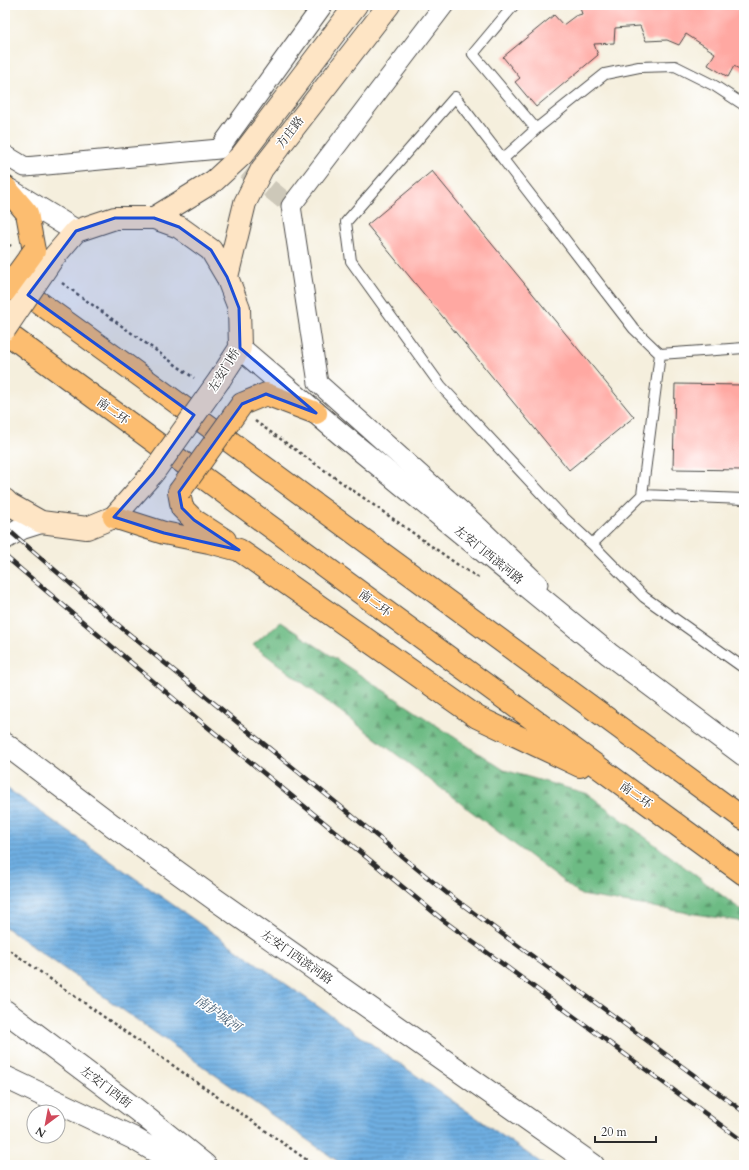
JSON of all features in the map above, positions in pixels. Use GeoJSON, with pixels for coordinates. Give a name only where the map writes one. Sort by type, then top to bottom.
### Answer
{"type":"FeatureCollection","features":[{"type":"Feature","properties":{"kind":"highway"},"geometry":{"type":"LineString","coordinates":[[5,187],[27,213],[43,255],[5,291]]}},
{"type":"Feature","properties":{"kind":"highway"},"geometry":{"type":"LineString","coordinates":[[5,278],[744,819]]}},
{"type":"Feature","properties":{"kind":"highway","name":"南二环"},"geometry":{"type":"LineString","coordinates":[[5,332],[744,874]]}},
{"type":"Feature","properties":{"kind":"highway"},"geometry":{"type":"LineString","coordinates":[[316,413],[266,394],[248,412],[179,492],[182,508],[194,520],[477,717],[626,788]]}},
{"type":"Feature","properties":{"kind":"highway"},"geometry":{"type":"LineString","coordinates":[[114,517],[164,533],[239,550]]}},
{"type":"Feature","properties":{"kind":"main road","name":"方庄路"},"geometry":{"type":"LineString","coordinates":[[154,218],[214,181],[242,154],[356,5]]}},
{"type":"Feature","properties":{"kind":"main road","name":"方庄路"},"geometry":{"type":"LineString","coordinates":[[227,277],[245,203],[262,169],[389,5]]}},
{"type":"Feature","properties":{"kind":"main road","name":"左安门桥"},"geometry":{"type":"LineString","coordinates":[[5,329],[43,255],[76,232],[116,218],[154,218],[179,227],[210,250],[227,277],[239,308],[240,348],[220,379],[153,473],[114,517],[87,528],[41,522],[9,504],[5,500]]}},
{"type":"Feature","properties":{"kind":"street"},"geometry":{"type":"LineString","coordinates":[[5,156],[24,167],[219,149],[323,5]]}},
{"type":"Feature","properties":{"kind":"street"},"geometry":{"type":"LineString","coordinates":[[444,5],[291,206],[318,383],[479,527],[609,654]]}},
{"type":"Feature","properties":{"kind":"street"},"geometry":{"type":"LineString","coordinates":[[5,187],[76,232]]}},
{"type":"Feature","properties":{"kind":"street","name":"左安门西滨河路"},"geometry":{"type":"LineString","coordinates":[[240,348],[316,413],[609,654],[744,755]]}},
{"type":"Feature","properties":{"kind":"street"},"geometry":{"type":"LineString","coordinates":[[5,538],[22,528],[41,522]]}},
{"type":"Feature","properties":{"kind":"street","name":"左安门西滨河路"},"geometry":{"type":"LineString","coordinates":[[5,744],[112,825],[191,882],[593,1165]]}},
{"type":"Feature","properties":{"kind":"street","name":"左安门西街"},"geometry":{"type":"LineString","coordinates":[[5,1011],[138,1111],[205,1165]]}},
{"type":"Feature","properties":{"kind":"street"},"geometry":{"type":"LineString","coordinates":[[5,1077],[133,1138],[179,1165]]}},
{"type":"Feature","properties":{"kind":"lane"},"geometry":{"type":"LineString","coordinates":[[514,5],[473,54],[536,129]]}},
{"type":"Feature","properties":{"kind":"lane"},"geometry":{"type":"LineString","coordinates":[[503,159],[536,129],[605,74],[639,67],[675,66],[715,86],[744,105]]}},
{"type":"Feature","properties":{"kind":"lane"},"geometry":{"type":"LineString","coordinates":[[744,348],[660,354],[634,329],[455,97],[346,222],[351,261],[441,386],[564,518],[644,597],[744,668]]}},
{"type":"Feature","properties":{"kind":"lane"},"geometry":{"type":"LineString","coordinates":[[592,544],[642,495],[660,354]]}},
{"type":"Feature","properties":{"kind":"lane"},"geometry":{"type":"LineString","coordinates":[[642,495],[744,499]]}},
{"type":"Feature","properties":{"kind":"path"},"geometry":{"type":"LineString","coordinates":[[5,241],[11,246]]}},
{"type":"Feature","properties":{"kind":"path"},"geometry":{"type":"LineString","coordinates":[[62,283],[196,380]]}},
{"type":"Feature","properties":{"kind":"path"},"geometry":{"type":"LineString","coordinates":[[248,412],[461,567],[482,579]]}},
{"type":"Feature","properties":{"kind":"path"},"geometry":{"type":"LineString","coordinates":[[5,947],[314,1165]]}},
{"type":"Feature","properties":{"kind":"highlighted area"},"geometry":{"type":"Polygon","coordinates":[[[115,218],[154,218],[179,227],[211,250],[227,277],[239,308],[240,348],[316,413],[266,394],[242,404],[179,492],[182,508],[194,520],[239,550],[164,533],[114,517],[153,473],[194,415],[28,295],[76,231],[115,218]]]}},
{"type":"Feature","properties":{"kind":"green space"},"geometry":{"type":"Polygon","coordinates":[[[280,622],[504,770],[588,794],[744,912],[744,922],[581,895],[253,645],[280,622]]]}},
{"type":"Feature","properties":{"kind":"water","name":"南护城河"},"geometry":{"type":"Polygon","coordinates":[[[5,787],[544,1165],[343,1165],[5,927],[5,787]]]}},
{"type":"Feature","properties":{"kind":"building"},"geometry":{"type":"Polygon","coordinates":[[[579,5],[729,5],[744,14],[744,17],[740,22],[744,24],[744,72],[734,66],[728,77],[708,65],[715,53],[686,34],[679,45],[667,40],[646,41],[640,26],[615,28],[614,43],[594,44],[598,55],[536,107],[515,82],[520,78],[503,57],[554,15],[563,25],[575,16],[582,14],[579,5]]]}},
{"type":"Feature","properties":{"kind":"building"},"geometry":{"type":"Polygon","coordinates":[[[432,171],[634,417],[569,470],[367,225],[432,171]]]}},
{"type":"Feature","properties":{"kind":"building"},"geometry":{"type":"Polygon","coordinates":[[[675,384],[744,385],[744,470],[673,469],[675,384]]]}},
{"type":"Feature","properties":{"kind":"tunnel"},"geometry":{"type":"LineString","coordinates":[[224,152],[291,206]]}},
{"type":"Feature","properties":{"kind":"railway"},"geometry":{"type":"LineString","coordinates":[[5,527],[123,629],[448,894],[744,1112]]}},
{"type":"Feature","properties":{"kind":"railway"},"geometry":{"type":"LineString","coordinates":[[5,556],[199,720],[443,920],[744,1142]]}}]}
